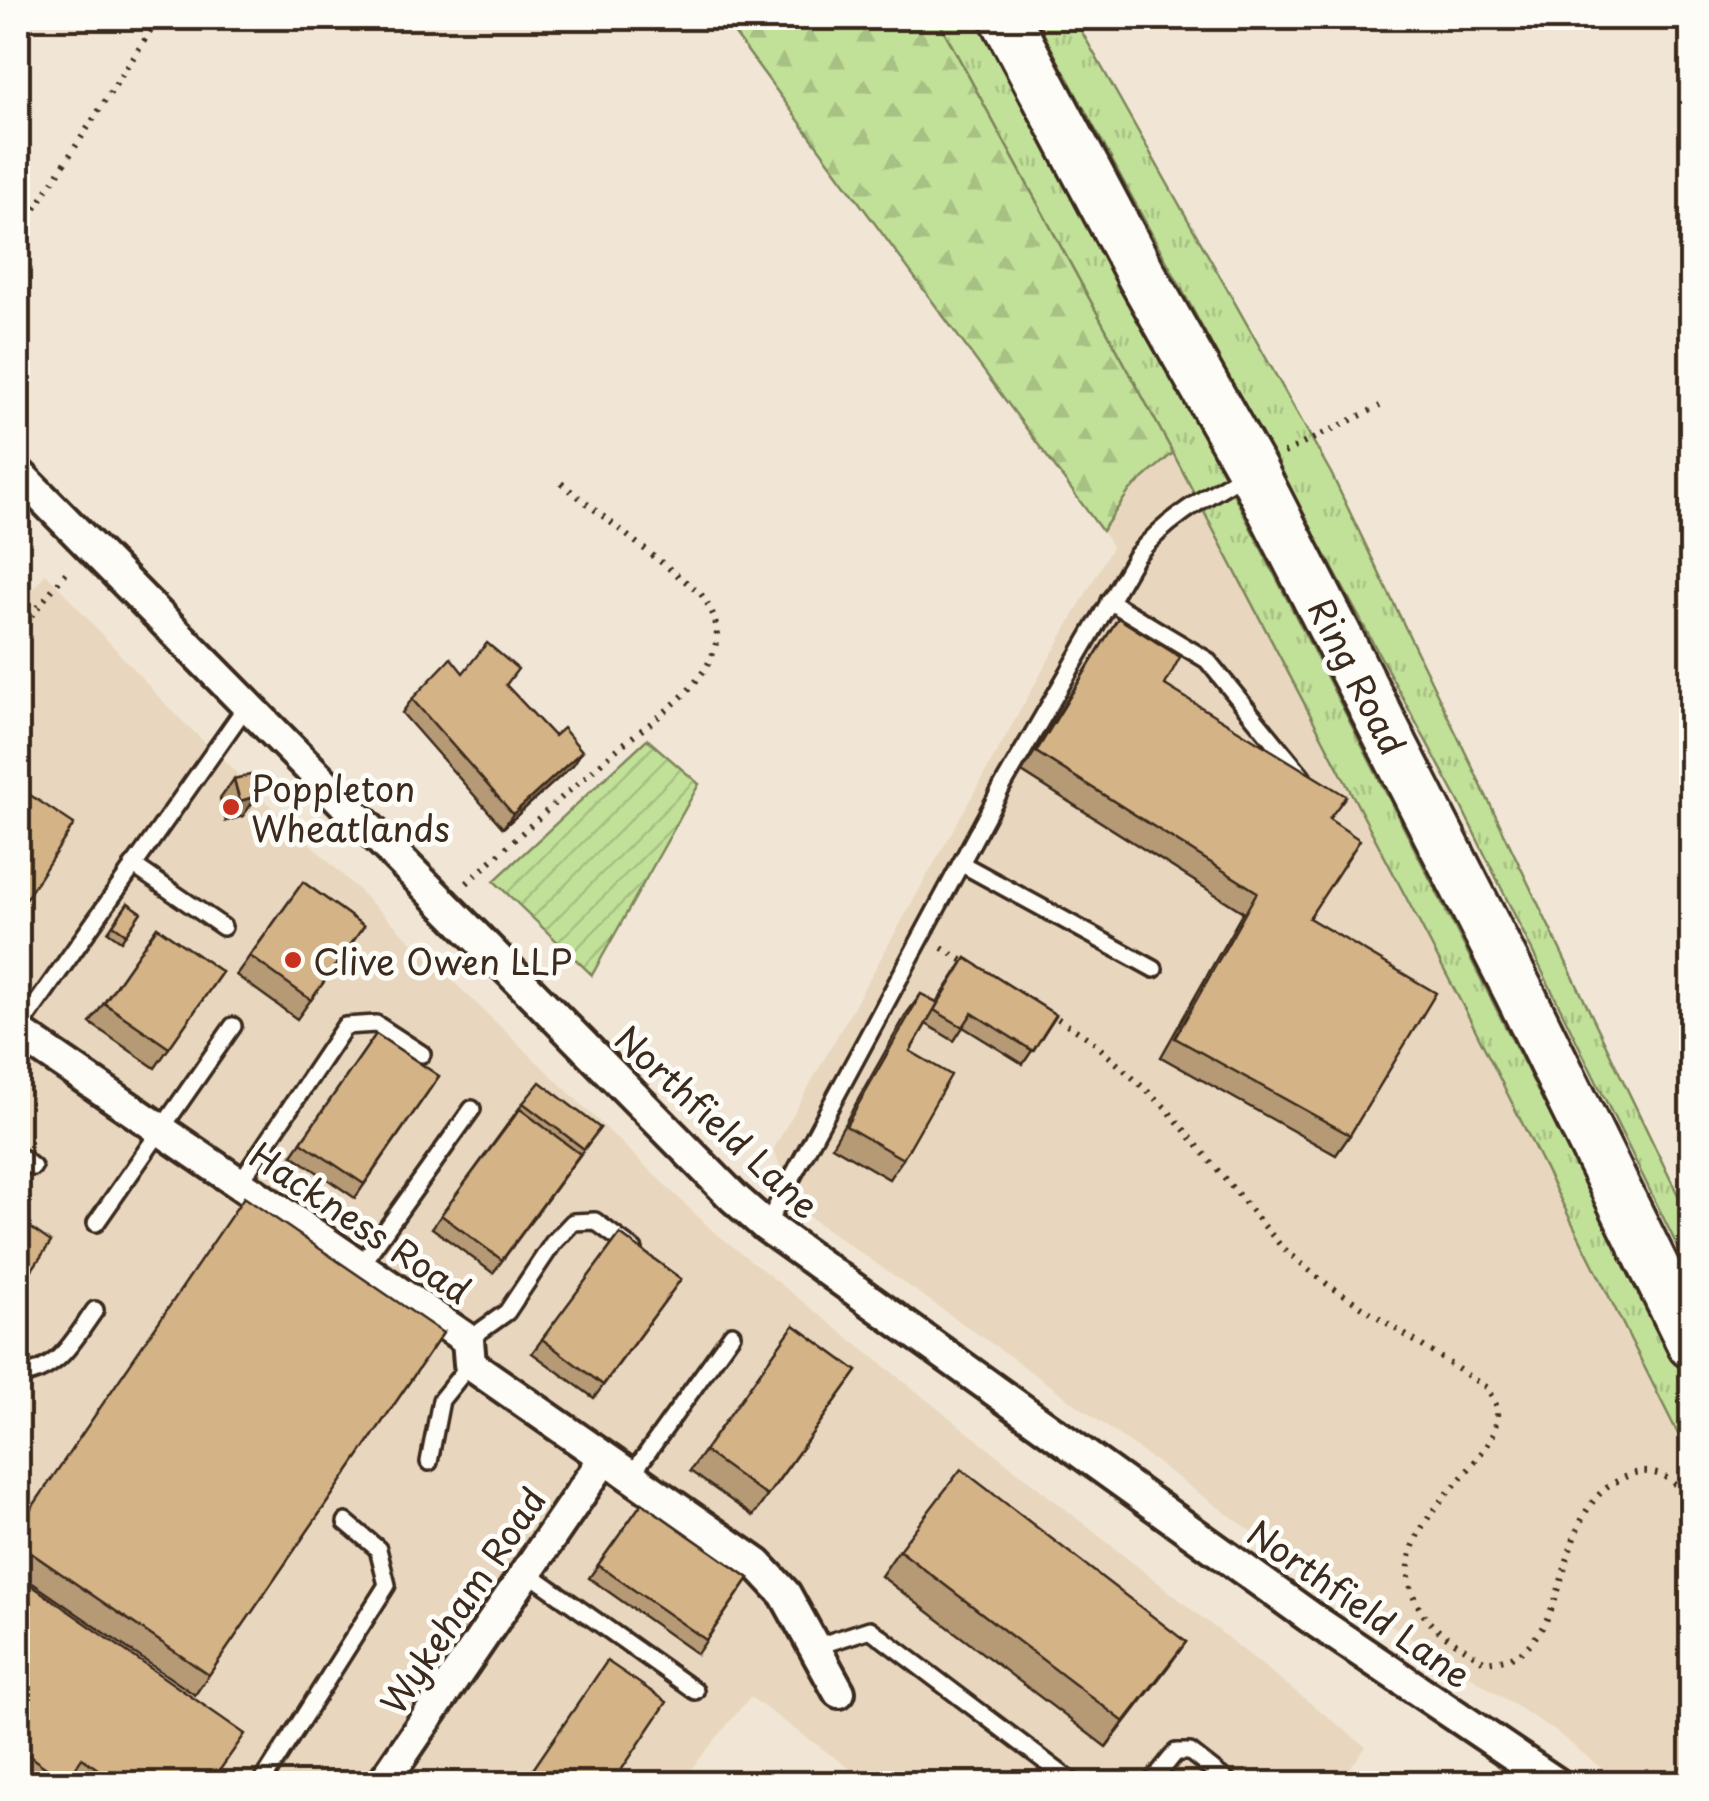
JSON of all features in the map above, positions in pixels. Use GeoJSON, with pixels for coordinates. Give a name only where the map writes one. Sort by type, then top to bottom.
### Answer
{"type":"FeatureCollection","features":[{"type":"Feature","properties":{"kind":"highway","name":"Ring Road"},"geometry":{"type":"LineString","coordinates":[[1005,18],[1142,276],[1252,470],[1518,990],[1692,1344]]}},
{"type":"Feature","properties":{"kind":"street","name":"Northfield Lane"},"geometry":{"type":"LineString","coordinates":[[18,473],[766,1226],[1310,1617],[1557,1784]]}},
{"type":"Feature","properties":{"kind":"street","name":"Hackness Road"},"geometry":{"type":"LineString","coordinates":[[18,1031],[360,1266],[604,1459],[757,1564],[785,1594],[840,1692]]}},
{"type":"Feature","properties":{"kind":"street","name":"Wykeham Road"},"geometry":{"type":"LineString","coordinates":[[382,1784],[604,1459]]}},
{"type":"Feature","properties":{"kind":"lane"},"geometry":{"type":"LineString","coordinates":[[766,1226],[1002,788],[1109,601],[1152,536],[1180,512],[1252,470]]}},
{"type":"Feature","properties":{"kind":"lane"},"geometry":{"type":"LineString","coordinates":[[1109,601],[1207,660],[1317,794]]}},
{"type":"Feature","properties":{"kind":"lane"},"geometry":{"type":"LineString","coordinates":[[18,1031],[247,705]]}},
{"type":"Feature","properties":{"kind":"lane"},"geometry":{"type":"LineString","coordinates":[[962,864],[1154,970]]}},
{"type":"Feature","properties":{"kind":"lane"},"geometry":{"type":"LineString","coordinates":[[133,865],[224,927]]}},
{"type":"Feature","properties":{"kind":"lane"},"geometry":{"type":"LineString","coordinates":[[240,1184],[345,1026],[376,1024],[422,1054]]}},
{"type":"Feature","properties":{"kind":"lane"},"geometry":{"type":"LineString","coordinates":[[96,1223],[233,1026]]}},
{"type":"Feature","properties":{"kind":"lane"},"geometry":{"type":"LineString","coordinates":[[360,1266],[472,1109]]}},
{"type":"Feature","properties":{"kind":"lane"},"geometry":{"type":"LineString","coordinates":[[18,1156],[34,1166]]}},
{"type":"Feature","properties":{"kind":"lane"},"geometry":{"type":"LineString","coordinates":[[429,1462],[441,1400],[469,1352],[507,1312],[553,1243],[572,1222],[595,1221],[638,1252]]}},
{"type":"Feature","properties":{"kind":"lane"},"geometry":{"type":"LineString","coordinates":[[18,1376],[39,1373],[58,1360],[96,1310]]}},
{"type":"Feature","properties":{"kind":"lane"},"geometry":{"type":"LineString","coordinates":[[630,1477],[732,1334]]}},
{"type":"Feature","properties":{"kind":"lane"},"geometry":{"type":"LineString","coordinates":[[261,1784],[388,1585],[378,1549],[346,1522]]}},
{"type":"Feature","properties":{"kind":"lane"},"geometry":{"type":"LineString","coordinates":[[527,1572],[695,1691]]}},
{"type":"Feature","properties":{"kind":"lane"},"geometry":{"type":"LineString","coordinates":[[815,1647],[870,1629],[1074,1784]]}},
{"type":"Feature","properties":{"kind":"lane"},"geometry":{"type":"LineString","coordinates":[[1150,1784],[1176,1752],[1190,1752],[1230,1784]]}},
{"type":"Feature","properties":{"kind":"path"},"geometry":{"type":"LineString","coordinates":[[18,235],[160,18]]}},
{"type":"Feature","properties":{"kind":"path"},"geometry":{"type":"LineString","coordinates":[[1252,470],[1380,406]]}},
{"type":"Feature","properties":{"kind":"path"},"geometry":{"type":"LineString","coordinates":[[444,904],[561,797],[692,688],[711,660],[718,633],[715,612],[700,593],[562,483]]}},
{"type":"Feature","properties":{"kind":"path"},"geometry":{"type":"LineString","coordinates":[[18,632],[88,544]]}},
{"type":"Feature","properties":{"kind":"path"},"geometry":{"type":"LineString","coordinates":[[924,937],[974,968]]}},
{"type":"Feature","properties":{"kind":"path"},"geometry":{"type":"LineString","coordinates":[[1040,1008],[1090,1039],[1166,1108],[1281,1246],[1320,1280],[1486,1388],[1497,1407],[1491,1438],[1428,1516],[1410,1554],[1411,1584],[1424,1616],[1450,1638],[1485,1662],[1515,1658],[1539,1634],[1584,1514],[1604,1488],[1637,1471],[1664,1474],[1683,1492],[1692,1510]]}},
{"type":"Feature","properties":{"kind":"shaded area"},"geometry":{"type":"Polygon","coordinates":[[[1173,453],[1474,1027],[1691,1460],[1691,1783],[1620,1783],[1555,1731],[1305,1570],[802,1212],[773,1150],[1112,547],[1102,531],[1130,490],[1173,453]]]}},
{"type":"Feature","properties":{"kind":"shaded area"},"geometry":{"type":"Polygon","coordinates":[[[46,573],[169,708],[712,1230],[1366,1747],[1338,1783],[870,1783],[750,1697],[680,1783],[18,1784],[18,608],[46,573]]]}},
{"type":"Feature","properties":{"kind":"green space"},"geometry":{"type":"Polygon","coordinates":[[[723,18],[937,18],[1173,453],[1130,490],[1102,531],[723,18]]]}},
{"type":"Feature","properties":{"kind":"green space"},"geometry":{"type":"Polygon","coordinates":[[[937,18],[980,18],[1190,409],[1691,1390],[1691,1460],[1474,1027],[1173,453],[937,18]]]}},
{"type":"Feature","properties":{"kind":"green space"},"geometry":{"type":"Polygon","coordinates":[[[1035,18],[1074,18],[1331,473],[1691,1222],[1691,1274],[1459,802],[1035,18]]]}},
{"type":"Feature","properties":{"kind":"green space"},"geometry":{"type":"Polygon","coordinates":[[[647,739],[699,784],[592,975],[494,881],[647,739]]]}},
{"type":"Feature","properties":{"kind":"building"},"geometry":{"type":"Polygon","coordinates":[[[1118,618],[1180,657],[1165,685],[1346,796],[1329,819],[1360,840],[1309,918],[1436,993],[1350,1135],[1175,1038],[1257,892],[1036,752],[1118,618]]]}},
{"type":"Feature","properties":{"kind":"building"},"geometry":{"type":"Polygon","coordinates":[[[487,643],[518,669],[506,685],[554,736],[563,728],[582,751],[513,814],[412,699],[451,658],[463,673],[487,643]]]}},
{"type":"Feature","properties":{"kind":"building"},"geometry":{"type":"Polygon","coordinates":[[[250,775],[257,796],[240,801],[234,779],[250,775]]]}},
{"type":"Feature","properties":{"kind":"building"},"geometry":{"type":"Polygon","coordinates":[[[18,787],[74,824],[18,911],[18,787]]]}},
{"type":"Feature","properties":{"kind":"building","name":"Clive Owen LLP"},"geometry":{"type":"Polygon","coordinates":[[[303,882],[364,926],[311,1000],[250,956],[303,882]]]}},
{"type":"Feature","properties":{"kind":"building"},"geometry":{"type":"Polygon","coordinates":[[[128,903],[141,912],[126,934],[113,925],[128,903]]]}},
{"type":"Feature","properties":{"kind":"building"},"geometry":{"type":"Polygon","coordinates":[[[157,927],[222,972],[169,1048],[104,1003],[157,927]]]}},
{"type":"Feature","properties":{"kind":"building"},"geometry":{"type":"Polygon","coordinates":[[[966,958],[1056,1015],[1033,1051],[972,1013],[963,1027],[934,1010],[966,958]]]}},
{"type":"Feature","properties":{"kind":"building"},"geometry":{"type":"Polygon","coordinates":[[[921,994],[938,1003],[910,1051],[951,1075],[903,1159],[846,1126],[921,994]]]}},
{"type":"Feature","properties":{"kind":"building"},"geometry":{"type":"Polygon","coordinates":[[[376,1034],[439,1076],[364,1184],[301,1142],[376,1034]]]}},
{"type":"Feature","properties":{"kind":"building"},"geometry":{"type":"Polygon","coordinates":[[[540,1082],[600,1128],[584,1149],[523,1103],[540,1082]]]}},
{"type":"Feature","properties":{"kind":"building"},"geometry":{"type":"Polygon","coordinates":[[[520,1109],[580,1154],[502,1260],[441,1215],[520,1109]]]}},
{"type":"Feature","properties":{"kind":"building"},"geometry":{"type":"Polygon","coordinates":[[[244,1197],[443,1333],[209,1675],[18,1544],[18,1528],[244,1197]]]}},
{"type":"Feature","properties":{"kind":"building"},"geometry":{"type":"Polygon","coordinates":[[[18,1219],[51,1242],[18,1290],[18,1219]]]}},
{"type":"Feature","properties":{"kind":"building"},"geometry":{"type":"Polygon","coordinates":[[[620,1234],[681,1279],[603,1385],[542,1339],[620,1234]]]}},
{"type":"Feature","properties":{"kind":"building"},"geometry":{"type":"Polygon","coordinates":[[[794,1325],[857,1371],[767,1496],[704,1451],[794,1325]]]}},
{"type":"Feature","properties":{"kind":"building"},"geometry":{"type":"Polygon","coordinates":[[[961,1469],[1186,1642],[1124,1722],[899,1550],[961,1469]]]}},
{"type":"Feature","properties":{"kind":"building"},"geometry":{"type":"Polygon","coordinates":[[[642,1503],[749,1578],[706,1640],[598,1565],[642,1503]]]}},
{"type":"Feature","properties":{"kind":"building"},"geometry":{"type":"Polygon","coordinates":[[[18,1576],[245,1734],[210,1784],[119,1784],[82,1758],[66,1782],[18,1748],[18,1576]]]}},
{"type":"Feature","properties":{"kind":"building"},"geometry":{"type":"Polygon","coordinates":[[[607,1661],[667,1702],[612,1784],[523,1784],[607,1661]]]}},
{"type":"Feature","properties":{"kind":"place","name":"Poppleton Wheatlands"},"geometry":{"type":"Point","coordinates":[231,807]}},
{"type":"Feature","properties":{"kind":"place","name":"Clive Owen LLP"},"geometry":{"type":"Point","coordinates":[293,960]}}]}
